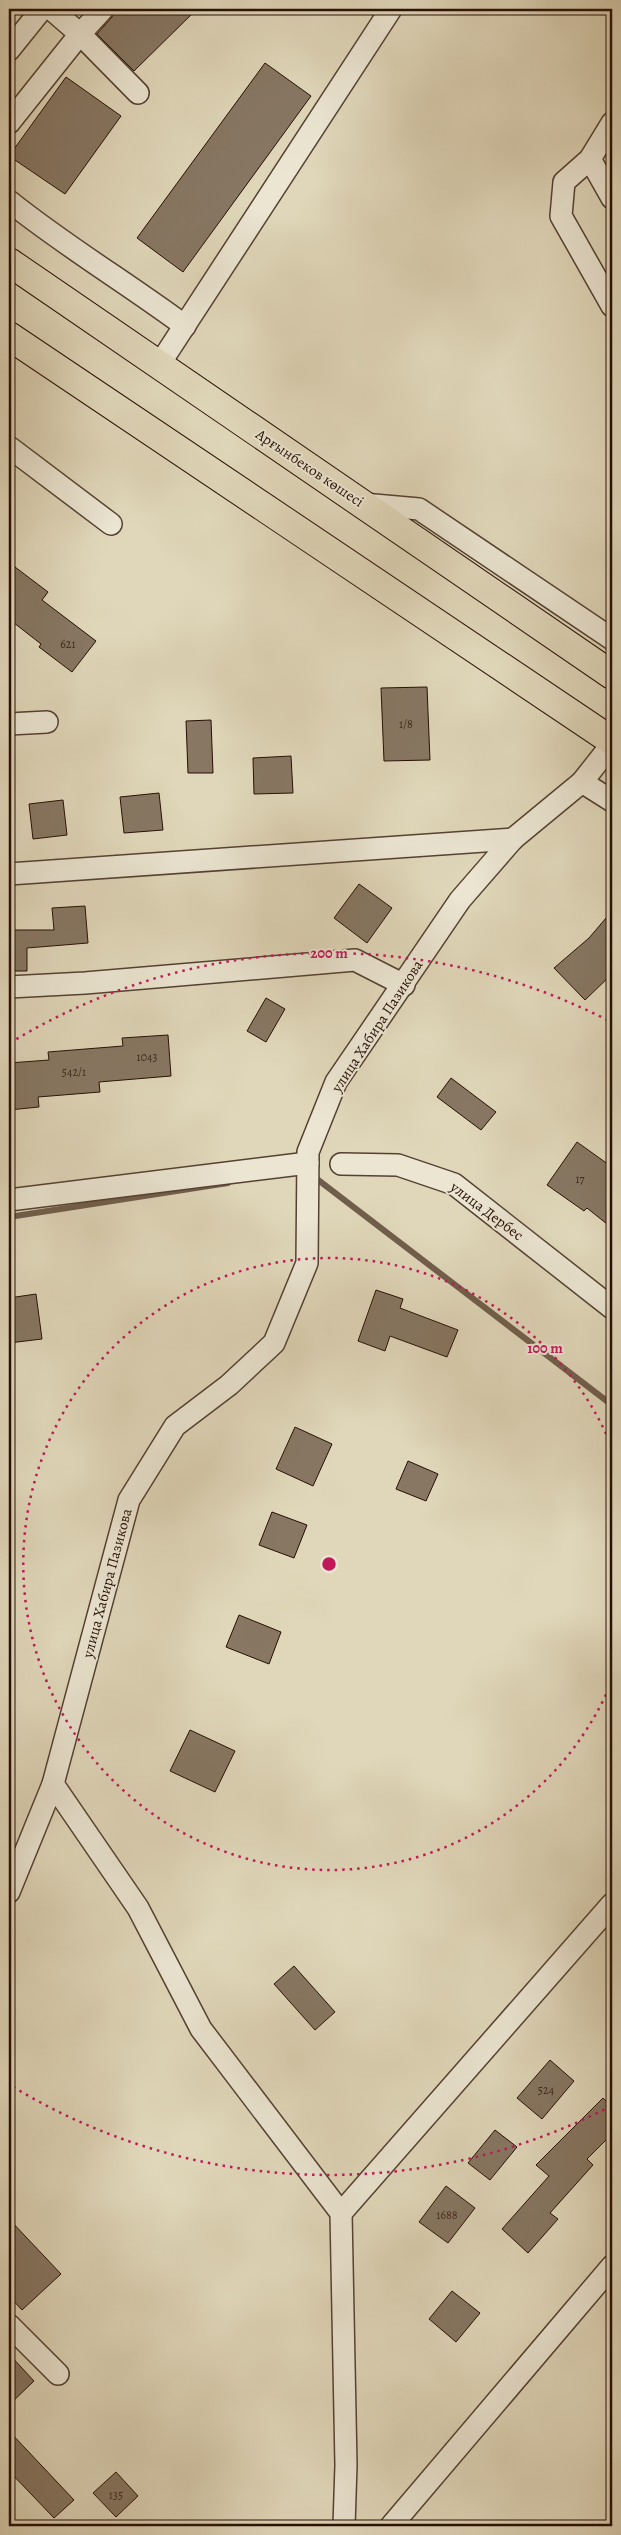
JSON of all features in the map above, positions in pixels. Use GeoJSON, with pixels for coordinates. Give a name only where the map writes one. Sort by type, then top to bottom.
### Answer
{"type":"FeatureCollection","features":[{"type":"Feature","properties":{"kind":"main road","name":"Арғынбеков көшесі"},"geometry":{"type":"LineString","coordinates":[[9,262],[612,675]]}},
{"type":"Feature","properties":{"kind":"main road"},"geometry":{"type":"LineString","coordinates":[[9,336],[612,743]]}},
{"type":"Feature","properties":{"kind":"street"},"geometry":{"type":"LineString","coordinates":[[9,50],[42,9]]}},
{"type":"Feature","properties":{"kind":"street"},"geometry":{"type":"LineString","coordinates":[[50,9],[80,34],[138,93]]}},
{"type":"Feature","properties":{"kind":"street"},"geometry":{"type":"LineString","coordinates":[[9,123],[80,34],[103,9]]}},
{"type":"Feature","properties":{"kind":"street"},"geometry":{"type":"LineString","coordinates":[[159,365],[391,9]]}},
{"type":"Feature","properties":{"kind":"street"},"geometry":{"type":"LineString","coordinates":[[612,123],[590,159],[564,182],[561,216],[612,306]]}},
{"type":"Feature","properties":{"kind":"street"},"geometry":{"type":"LineString","coordinates":[[590,159],[612,198]]}},
{"type":"Feature","properties":{"kind":"street"},"geometry":{"type":"LineString","coordinates":[[9,202],[52,235],[129,285],[185,326]]}},
{"type":"Feature","properties":{"kind":"street"},"geometry":{"type":"LineString","coordinates":[[9,447],[111,524]]}},
{"type":"Feature","properties":{"kind":"street"},"geometry":{"type":"LineString","coordinates":[[363,504],[419,509],[612,639]]}},
{"type":"Feature","properties":{"kind":"street"},"geometry":{"type":"LineString","coordinates":[[9,724],[47,722]]}},
{"type":"Feature","properties":{"kind":"street","name":"улица Хабира Пазикова"},"geometry":{"type":"LineString","coordinates":[[9,1892],[52,1784],[129,1500],[175,1426],[229,1385],[274,1343],[307,1264],[308,1152],[336,1082],[404,986],[460,900],[514,839],[582,782],[612,743]]}},
{"type":"Feature","properties":{"kind":"street"},"geometry":{"type":"LineString","coordinates":[[582,782],[612,801]]}},
{"type":"Feature","properties":{"kind":"street"},"geometry":{"type":"LineString","coordinates":[[9,874],[514,839]]}},
{"type":"Feature","properties":{"kind":"street"},"geometry":{"type":"LineString","coordinates":[[9,987],[85,983],[355,960],[404,986]]}},
{"type":"Feature","properties":{"kind":"street"},"geometry":{"type":"LineString","coordinates":[[9,1200],[308,1163]]}},
{"type":"Feature","properties":{"kind":"street","name":"улица Дербес"},"geometry":{"type":"LineString","coordinates":[[341,1164],[398,1165],[454,1184],[612,1308]]}},
{"type":"Feature","properties":{"kind":"street"},"geometry":{"type":"LineString","coordinates":[[52,1784],[138,1908],[201,2029],[341,2213],[346,2465],[344,2526]]}},
{"type":"Feature","properties":{"kind":"street"},"geometry":{"type":"LineString","coordinates":[[341,2213],[612,1904]]}},
{"type":"Feature","properties":{"kind":"street"},"geometry":{"type":"LineString","coordinates":[[391,2526],[612,2266]]}},
{"type":"Feature","properties":{"kind":"street"},"geometry":{"type":"LineString","coordinates":[[9,2325],[58,2374]]}},
{"type":"Feature","properties":{"kind":"building"},"geometry":{"type":"Polygon","coordinates":[[[115,9],[197,9],[134,71],[97,34],[112,17],[115,9]]]}},
{"type":"Feature","properties":{"kind":"building"},"geometry":{"type":"Polygon","coordinates":[[[265,63],[311,96],[183,272],[137,238],[265,63]]]}},
{"type":"Feature","properties":{"kind":"building"},"geometry":{"type":"Polygon","coordinates":[[[66,77],[121,116],[65,194],[9,156],[66,77]]]}},
{"type":"Feature","properties":{"kind":"building"},"geometry":{"type":"Polygon","coordinates":[[[15,567],[48,592],[42,600],[96,641],[72,672],[39,647],[41,644],[9,619],[9,576],[15,567]]]}},
{"type":"Feature","properties":{"kind":"building"},"geometry":{"type":"Polygon","coordinates":[[[427,687],[430,760],[384,761],[381,688],[427,687]]]}},
{"type":"Feature","properties":{"kind":"building"},"geometry":{"type":"Polygon","coordinates":[[[211,720],[213,773],[188,773],[186,721],[211,720]]]}},
{"type":"Feature","properties":{"kind":"building"},"geometry":{"type":"Polygon","coordinates":[[[291,756],[293,793],[254,794],[253,758],[291,756]]]}},
{"type":"Feature","properties":{"kind":"building"},"geometry":{"type":"Polygon","coordinates":[[[159,793],[163,830],[124,833],[120,797],[159,793]]]}},
{"type":"Feature","properties":{"kind":"building"},"geometry":{"type":"Polygon","coordinates":[[[63,800],[67,835],[33,839],[29,804],[63,800]]]}},
{"type":"Feature","properties":{"kind":"building"},"geometry":{"type":"Polygon","coordinates":[[[359,884],[392,908],[367,943],[334,918],[359,884]]]}},
{"type":"Feature","properties":{"kind":"building"},"geometry":{"type":"Polygon","coordinates":[[[85,906],[88,943],[27,948],[27,971],[9,971],[9,930],[54,930],[52,908],[85,906]]]}},
{"type":"Feature","properties":{"kind":"building"},"geometry":{"type":"Polygon","coordinates":[[[612,911],[612,974],[585,1000],[554,968],[589,938],[612,911]]]}},
{"type":"Feature","properties":{"kind":"building"},"geometry":{"type":"Polygon","coordinates":[[[266,998],[285,1009],[266,1042],[247,1031],[266,998]]]}},
{"type":"Feature","properties":{"kind":"building"},"geometry":{"type":"Polygon","coordinates":[[[168,1035],[171,1076],[99,1082],[100,1092],[38,1097],[39,1107],[9,1110],[9,1063],[49,1060],[48,1052],[123,1046],[122,1038],[168,1035]]]}},
{"type":"Feature","properties":{"kind":"building"},"geometry":{"type":"Polygon","coordinates":[[[451,1078],[496,1112],[481,1130],[437,1097],[451,1078]]]}},
{"type":"Feature","properties":{"kind":"building"},"geometry":{"type":"Polygon","coordinates":[[[577,1142],[612,1167],[612,1228],[587,1208],[584,1211],[547,1185],[577,1142]]]}},
{"type":"Feature","properties":{"kind":"building"},"geometry":{"type":"Polygon","coordinates":[[[376,1290],[403,1299],[400,1308],[458,1330],[447,1357],[390,1336],[385,1351],[358,1341],[376,1290]]]}},
{"type":"Feature","properties":{"kind":"building"},"geometry":{"type":"Polygon","coordinates":[[[36,1294],[42,1339],[9,1343],[9,1298],[36,1294]]]}},
{"type":"Feature","properties":{"kind":"building"},"geometry":{"type":"Polygon","coordinates":[[[295,1427],[332,1444],[313,1486],[276,1469],[295,1427]]]}},
{"type":"Feature","properties":{"kind":"building"},"geometry":{"type":"Polygon","coordinates":[[[408,1461],[438,1474],[426,1501],[396,1489],[408,1461]]]}},
{"type":"Feature","properties":{"kind":"building"},"geometry":{"type":"Polygon","coordinates":[[[272,1512],[307,1525],[294,1558],[259,1545],[272,1512]]]}},
{"type":"Feature","properties":{"kind":"building"},"geometry":{"type":"Polygon","coordinates":[[[239,1615],[281,1632],[269,1664],[226,1647],[239,1615]]]}},
{"type":"Feature","properties":{"kind":"building"},"geometry":{"type":"Polygon","coordinates":[[[190,1730],[235,1751],[215,1792],[170,1771],[190,1730]]]}},
{"type":"Feature","properties":{"kind":"building"},"geometry":{"type":"Polygon","coordinates":[[[294,1966],[335,2012],[315,2030],[274,1984],[294,1966]]]}},
{"type":"Feature","properties":{"kind":"building"},"geometry":{"type":"Polygon","coordinates":[[[550,2060],[574,2081],[542,2119],[517,2098],[550,2060]]]}},
{"type":"Feature","properties":{"kind":"building"},"geometry":{"type":"Polygon","coordinates":[[[603,2098],[612,2107],[612,2134],[587,2159],[593,2165],[550,2213],[558,2219],[528,2253],[502,2229],[549,2176],[536,2165],[603,2098]]]}},
{"type":"Feature","properties":{"kind":"building"},"geometry":{"type":"Polygon","coordinates":[[[495,2130],[517,2147],[490,2180],[468,2163],[495,2130]]]}},
{"type":"Feature","properties":{"kind":"building"},"geometry":{"type":"Polygon","coordinates":[[[446,2186],[475,2208],[448,2243],[419,2222],[446,2186]]]}},
{"type":"Feature","properties":{"kind":"building"},"geometry":{"type":"Polygon","coordinates":[[[9,2219],[61,2274],[22,2310],[9,2296],[9,2219]]]}},
{"type":"Feature","properties":{"kind":"building"},"geometry":{"type":"Polygon","coordinates":[[[452,2291],[480,2313],[456,2342],[429,2319],[452,2291]]]}},
{"type":"Feature","properties":{"kind":"building"},"geometry":{"type":"Polygon","coordinates":[[[9,2354],[34,2381],[9,2405],[9,2354]]]}},
{"type":"Feature","properties":{"kind":"building"},"geometry":{"type":"Polygon","coordinates":[[[9,2431],[74,2500],[54,2518],[9,2471],[9,2431]]]}},
{"type":"Feature","properties":{"kind":"building"},"geometry":{"type":"Polygon","coordinates":[[[116,2472],[138,2496],[116,2517],[93,2493],[116,2472]]]}},
{"type":"Feature","properties":{"kind":"waterway"},"geometry":{"type":"LineString","coordinates":[[313,1176],[612,1405]]}},
{"type":"Feature","properties":{"kind":"waterway"},"geometry":{"type":"LineString","coordinates":[[9,1217],[228,1183]]}}]}
